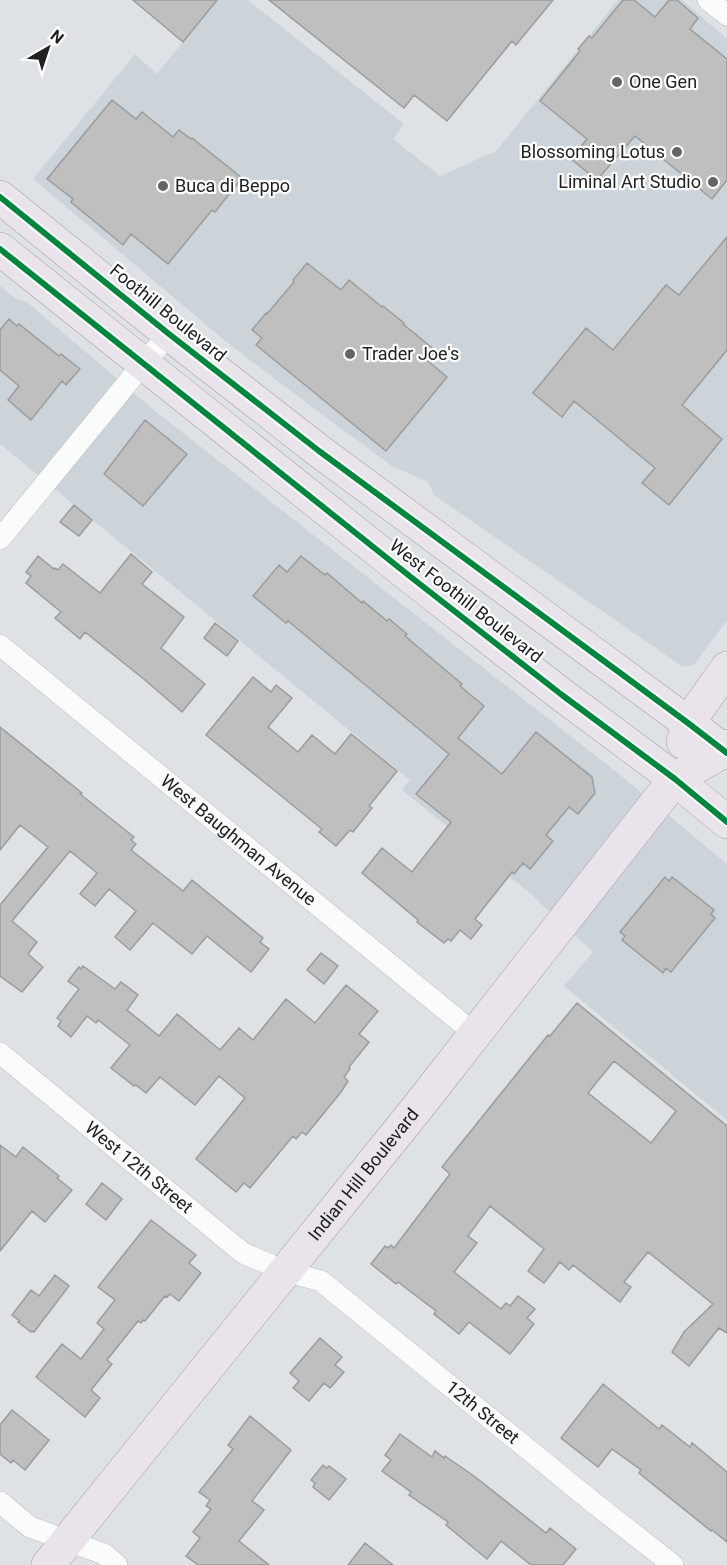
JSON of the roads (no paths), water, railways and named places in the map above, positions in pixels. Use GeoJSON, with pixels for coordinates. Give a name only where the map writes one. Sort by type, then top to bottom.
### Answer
{"type":"FeatureCollection","features":[{"type":"Feature","properties":{"kind":"main road","name":"Foothill Boulevard"},"geometry":{"type":"LineString","coordinates":[[0,197],[169,334],[319,451]]}},
{"type":"Feature","properties":{"kind":"main road"},"geometry":{"type":"LineString","coordinates":[[0,249],[142,364]]}},
{"type":"Feature","properties":{"kind":"main road","name":"West Foothill Boulevard"},"geometry":{"type":"LineString","coordinates":[[142,364],[562,695],[675,779]]}},
{"type":"Feature","properties":{"kind":"main road","name":"West Foothill Boulevard"},"geometry":{"type":"LineString","coordinates":[[319,451],[688,723]]}},
{"type":"Feature","properties":{"kind":"main road","name":"Indian Hill Boulevard"},"geometry":{"type":"LineString","coordinates":[[675,779],[688,723],[727,668]]}},
{"type":"Feature","properties":{"kind":"main road"},"geometry":{"type":"LineString","coordinates":[[688,723],[726,750]]}},
{"type":"Feature","properties":{"kind":"main road","name":"Indian Hill Boulevard"},"geometry":{"type":"LineString","coordinates":[[57,1553],[475,1034],[675,779],[726,750]]}},
{"type":"Feature","properties":{"kind":"main road"},"geometry":{"type":"LineString","coordinates":[[675,779],[727,822]]}},
{"type":"Feature","properties":{"kind":"street"},"geometry":{"type":"LineString","coordinates":[[708,0],[727,15]]}},
{"type":"Feature","properties":{"kind":"street"},"geometry":{"type":"LineString","coordinates":[[0,539],[169,334]]}},
{"type":"Feature","properties":{"kind":"street","name":"West Baughman Avenue"},"geometry":{"type":"LineString","coordinates":[[0,645],[475,1034]]}},
{"type":"Feature","properties":{"kind":"street","name":"West 12th Street"},"geometry":{"type":"LineString","coordinates":[[0,1053],[243,1253],[285,1271]]}},
{"type":"Feature","properties":{"kind":"street","name":"12th Street"},"geometry":{"type":"LineString","coordinates":[[285,1271],[321,1281],[673,1565]]}},
{"type":"Feature","properties":{"kind":"street"},"geometry":{"type":"LineString","coordinates":[[0,1502],[57,1553],[104,1554],[117,1565]]}},
{"type":"Feature","properties":{"kind":"place","name":"One Gen"},"geometry":{"type":"Point","coordinates":[617,82]}},
{"type":"Feature","properties":{"kind":"place","name":"Blossoming Lotus"},"geometry":{"type":"Point","coordinates":[677,152]}},
{"type":"Feature","properties":{"kind":"place","name":"Liminal Art Studio"},"geometry":{"type":"Point","coordinates":[713,182]}},
{"type":"Feature","properties":{"kind":"place","name":"Buca di Beppo"},"geometry":{"type":"Point","coordinates":[163,186]}},
{"type":"Feature","properties":{"kind":"place","name":"Trader Joe's"},"geometry":{"type":"Point","coordinates":[350,354]}}]}
